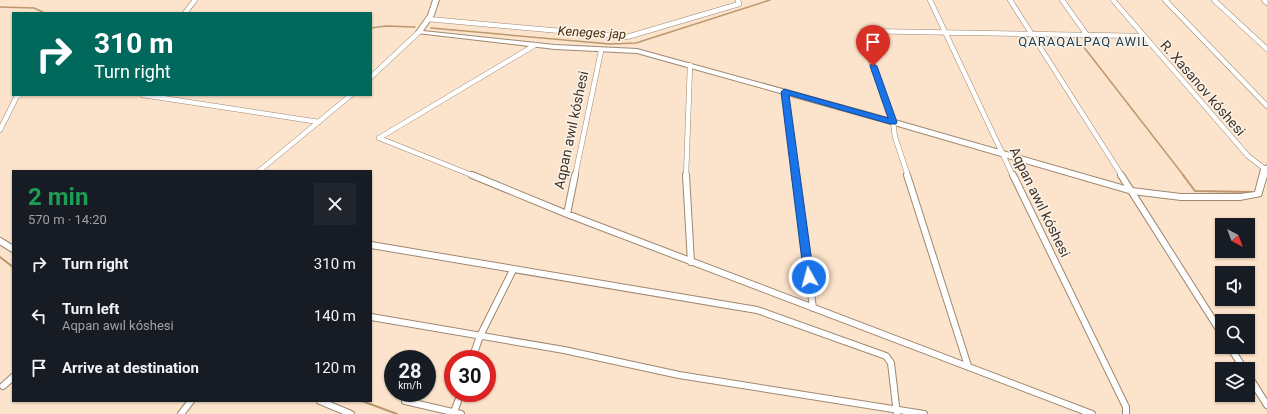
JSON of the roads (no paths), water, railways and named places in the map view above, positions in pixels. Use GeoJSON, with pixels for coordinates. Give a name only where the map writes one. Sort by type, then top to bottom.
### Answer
{"type":"FeatureCollection","features":[{"type":"Feature","properties":{"kind":"street"},"geometry":{"type":"LineString","coordinates":[[185,12],[195,0]]}},
{"type":"Feature","properties":{"kind":"street"},"geometry":{"type":"LineString","coordinates":[[372,77],[419,32],[428,19],[436,0]]}},
{"type":"Feature","properties":{"kind":"street"},"geometry":{"type":"LineString","coordinates":[[428,19],[627,37],[739,4],[738,0]]}},
{"type":"Feature","properties":{"kind":"street","name":"Aqpan awıl kóshesi"},"geometry":{"type":"LineString","coordinates":[[930,0],[1003,155],[1126,407],[1126,414]]}},
{"type":"Feature","properties":{"kind":"street"},"geometry":{"type":"LineString","coordinates":[[1010,0],[1215,323]]}},
{"type":"Feature","properties":{"kind":"street"},"geometry":{"type":"LineString","coordinates":[[1062,0],[1087,35]]}},
{"type":"Feature","properties":{"kind":"street","name":"R. Xasanov kóshesi"},"geometry":{"type":"LineString","coordinates":[[1113,0],[1248,156],[1266,168]]}},
{"type":"Feature","properties":{"kind":"street"},"geometry":{"type":"LineString","coordinates":[[1165,0],[1267,106]]}},
{"type":"Feature","properties":{"kind":"street"},"geometry":{"type":"LineString","coordinates":[[1214,0],[1267,49]]}},
{"type":"Feature","properties":{"kind":"street"},"geometry":{"type":"LineString","coordinates":[[1264,0],[1267,3]]}},
{"type":"Feature","properties":{"kind":"street"},"geometry":{"type":"LineString","coordinates":[[968,366],[895,137],[893,122],[862,32],[865,30],[945,31],[1032,35],[1143,36]]}},
{"type":"Feature","properties":{"kind":"street"},"geometry":{"type":"LineString","coordinates":[[419,32],[600,51],[637,51],[893,122],[1132,191],[1180,197],[1240,197],[1258,194],[1266,168]]}},
{"type":"Feature","properties":{"kind":"street"},"geometry":{"type":"LineString","coordinates":[[535,45],[379,138],[567,214],[1092,414]]}},
{"type":"Feature","properties":{"kind":"street","name":"Aqpan awıl kóshesi"},"geometry":{"type":"LineString","coordinates":[[567,214],[600,51]]}},
{"type":"Feature","properties":{"kind":"street"},"geometry":{"type":"LineString","coordinates":[[690,65],[685,167],[692,262]]}},
{"type":"Feature","properties":{"kind":"street"},"geometry":{"type":"LineString","coordinates":[[784,92],[814,308]]}},
{"type":"Feature","properties":{"kind":"street"},"geometry":{"type":"LineString","coordinates":[[0,130],[17,96]]}},
{"type":"Feature","properties":{"kind":"street"},"geometry":{"type":"LineString","coordinates":[[150,96],[319,122]]}},
{"type":"Feature","properties":{"kind":"street"},"geometry":{"type":"LineString","coordinates":[[260,170],[350,96]]}},
{"type":"Feature","properties":{"kind":"street"},"geometry":{"type":"LineString","coordinates":[[0,241],[12,247]]}},
{"type":"Feature","properties":{"kind":"street"},"geometry":{"type":"LineString","coordinates":[[372,245],[758,310],[886,356],[891,363],[897,412]]}},
{"type":"Feature","properties":{"kind":"street"},"geometry":{"type":"LineString","coordinates":[[475,350],[480,336],[513,270]]}},
{"type":"Feature","properties":{"kind":"street"},"geometry":{"type":"LineString","coordinates":[[372,317],[564,350],[679,374],[897,412],[924,414]]}},
{"type":"Feature","properties":{"kind":"street"},"geometry":{"type":"LineString","coordinates":[[3,386],[12,378]]}},
{"type":"Feature","properties":{"kind":"street"},"geometry":{"type":"LineString","coordinates":[[1255,386],[1267,405]]}},
{"type":"Feature","properties":{"kind":"street"},"geometry":{"type":"LineString","coordinates":[[181,414],[190,402]]}},
{"type":"Feature","properties":{"kind":"street"},"geometry":{"type":"LineString","coordinates":[[322,402],[351,414]]}},
{"type":"Feature","properties":{"kind":"street"},"geometry":{"type":"LineString","coordinates":[[409,402],[457,413],[459,402]]}},
{"type":"Feature","properties":{"kind":"waterway","name":"Keneges jap"},"geometry":{"type":"LineString","coordinates":[[431,28],[610,44],[636,43],[770,0]]}},
{"type":"Feature","properties":{"kind":"waterway","name":"Keneges jap"},"geometry":{"type":"LineString","coordinates":[[0,7],[34,8],[43,12]]}},
{"type":"Feature","properties":{"kind":"waterway","name":"Keneges jap"},"geometry":{"type":"LineString","coordinates":[[372,28],[386,26],[415,27]]}},
{"type":"Feature","properties":{"kind":"waterway"},"geometry":{"type":"LineString","coordinates":[[1083,46],[1184,176]]}},
{"type":"Feature","properties":{"kind":"waterway"},"geometry":{"type":"LineString","coordinates":[[1183,175],[1195,191],[1252,192]]}},
{"type":"Feature","properties":{"kind":"waterway"},"geometry":{"type":"LineString","coordinates":[[0,257],[12,266]]}},
{"type":"Feature","properties":{"kind":"waterway"},"geometry":{"type":"LineString","coordinates":[[365,402],[397,414]]}},
{"type":"Feature","properties":{"kind":"district","name":"QARAQALPAQ AWIL"},"geometry":{"type":"Point","coordinates":[1084,41]}}]}
